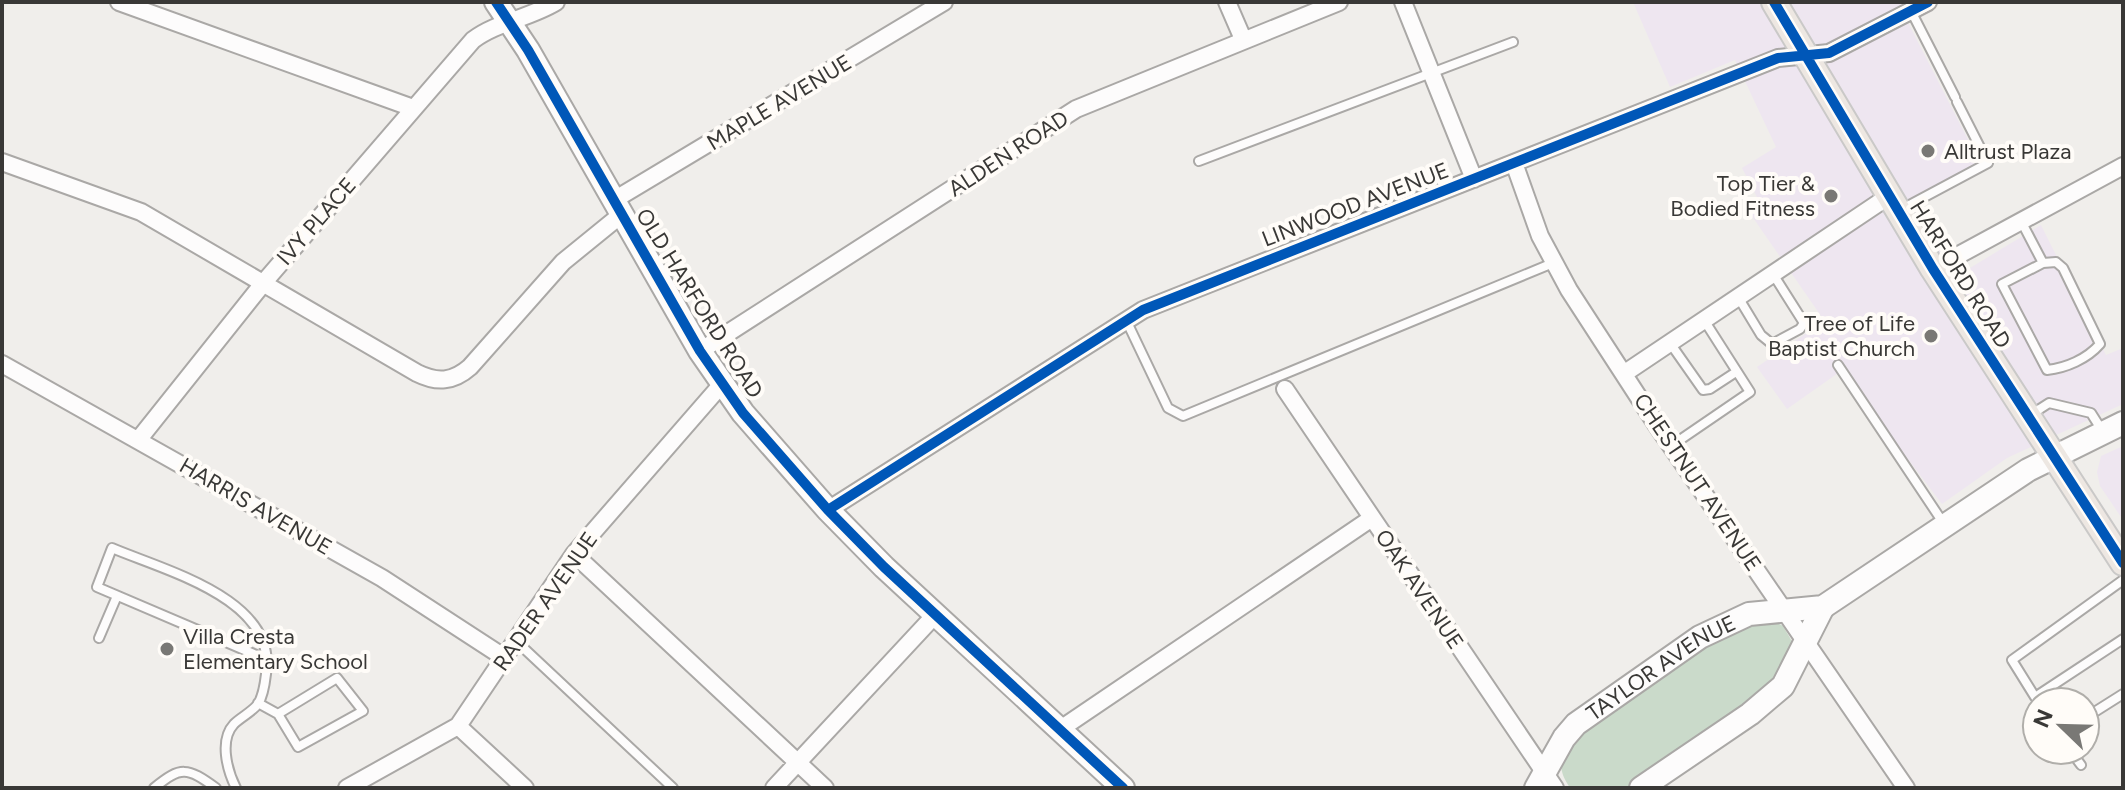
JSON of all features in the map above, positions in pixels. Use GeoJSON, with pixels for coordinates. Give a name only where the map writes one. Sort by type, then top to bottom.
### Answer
{"type":"FeatureCollection","features":[{"type":"Feature","properties":{"kind":"main road","name":"HARFORD ROAD"},"geometry":{"type":"LineString","coordinates":[[1774,2],[1933,269],[2123,563]]}},
{"type":"Feature","properties":{"kind":"street"},"geometry":{"type":"LineString","coordinates":[[119,2],[413,108]]}},
{"type":"Feature","properties":{"kind":"street","name":"OLD HARFORD ROAD"},"geometry":{"type":"LineString","coordinates":[[496,2],[722,384],[828,510],[935,615],[1123,788]]}},
{"type":"Feature","properties":{"kind":"street","name":"IVY PLACE"},"geometry":{"type":"LineString","coordinates":[[139,439],[265,281],[473,40],[485,31],[534,16],[556,2]]}},
{"type":"Feature","properties":{"kind":"street","name":"MAPLE AVENUE"},"geometry":{"type":"LineString","coordinates":[[265,281],[425,377],[442,380],[461,376],[563,262],[618,207],[944,2]]}},
{"type":"Feature","properties":{"kind":"street"},"geometry":{"type":"LineString","coordinates":[[1227,2],[1243,39]]}},
{"type":"Feature","properties":{"kind":"street","name":"ALDEN ROAD"},"geometry":{"type":"LineString","coordinates":[[700,351],[1076,109],[1339,2]]}},
{"type":"Feature","properties":{"kind":"street"},"geometry":{"type":"LineString","coordinates":[[1403,2],[1474,179]]}},
{"type":"Feature","properties":{"kind":"street","name":"LINWOOD AVENUE"},"geometry":{"type":"LineString","coordinates":[[828,510],[1126,319],[1165,300],[1778,58],[1829,53],[1919,5]]}},
{"type":"Feature","properties":{"kind":"street"},"geometry":{"type":"LineString","coordinates":[[2,162],[141,212],[265,281]]}},
{"type":"Feature","properties":{"kind":"street","name":"CHESTNUT AVENUE"},"geometry":{"type":"LineString","coordinates":[[1514,163],[1553,263],[1671,446],[1906,788]]}},
{"type":"Feature","properties":{"kind":"street"},"geometry":{"type":"LineString","coordinates":[[1933,269],[2123,166]]}},
{"type":"Feature","properties":{"kind":"street"},"geometry":{"type":"LineString","coordinates":[[1625,373],[1773,274],[1894,204]]}},
{"type":"Feature","properties":{"kind":"street","name":"HARRIS AVENUE"},"geometry":{"type":"LineString","coordinates":[[2,364],[382,578],[505,658]]}},
{"type":"Feature","properties":{"kind":"street","name":"RADER AVENUE"},"geometry":{"type":"LineString","coordinates":[[359,785],[458,726],[574,554],[722,384]]}},
{"type":"Feature","properties":{"kind":"street","name":"OAK AVENUE"},"geometry":{"type":"LineString","coordinates":[[1285,389],[1545,783]]}},
{"type":"Feature","properties":{"kind":"street","name":"TAYLOR AVENUE"},"geometry":{"type":"LineString","coordinates":[[1545,783],[1564,738],[1576,724],[1700,637],[1749,614],[1823,607],[1944,525],[2053,457],[2113,428]]}},
{"type":"Feature","properties":{"kind":"street"},"geometry":{"type":"LineString","coordinates":[[1059,730],[1372,518]]}},
{"type":"Feature","properties":{"kind":"street"},"geometry":{"type":"LineString","coordinates":[[574,554],[825,788]]}},
{"type":"Feature","properties":{"kind":"street"},"geometry":{"type":"LineString","coordinates":[[1641,788],[1769,700],[1792,674],[1823,607]]}},
{"type":"Feature","properties":{"kind":"street"},"geometry":{"type":"LineString","coordinates":[[774,788],[935,615]]}},
{"type":"Feature","properties":{"kind":"street"},"geometry":{"type":"LineString","coordinates":[[458,726],[525,788]]}},
{"type":"Feature","properties":{"kind":"lane"},"geometry":{"type":"LineString","coordinates":[[1894,204],[1988,163],[1956,99],[1919,5]]}},
{"type":"Feature","properties":{"kind":"lane"},"geometry":{"type":"LineString","coordinates":[[1199,161],[1513,42]]}},
{"type":"Feature","properties":{"kind":"lane"},"geometry":{"type":"LineString","coordinates":[[2021,220],[2043,263]]}},
{"type":"Feature","properties":{"kind":"lane"},"geometry":{"type":"LineString","coordinates":[[2056,262],[2063,268],[2100,344],[2092,353],[2071,364],[2047,370],[2002,284],[2043,263],[2056,262]]}},
{"type":"Feature","properties":{"kind":"lane"},"geometry":{"type":"LineString","coordinates":[[1126,319],[1168,408],[1183,416],[1553,263]]}},
{"type":"Feature","properties":{"kind":"lane"},"geometry":{"type":"LineString","coordinates":[[1738,297],[1761,335],[1772,344],[1788,338],[1804,323],[1773,274]]}},
{"type":"Feature","properties":{"kind":"lane"},"geometry":{"type":"LineString","coordinates":[[1671,446],[1750,392],[1704,320]]}},
{"type":"Feature","properties":{"kind":"lane"},"geometry":{"type":"LineString","coordinates":[[1670,343],[1703,390],[1710,389],[1736,372]]}},
{"type":"Feature","properties":{"kind":"lane"},"geometry":{"type":"LineString","coordinates":[[1838,365],[1944,525]]}},
{"type":"Feature","properties":{"kind":"lane"},"geometry":{"type":"LineString","coordinates":[[2028,417],[2049,403],[2091,413],[2113,428]]}},
{"type":"Feature","properties":{"kind":"lane"},"geometry":{"type":"LineString","coordinates":[[236,788],[228,771],[226,746],[231,726],[258,703],[268,660],[260,630],[238,607],[217,593],[112,548],[97,587],[268,660]]}},
{"type":"Feature","properties":{"kind":"lane"},"geometry":{"type":"LineString","coordinates":[[2123,580],[2012,660],[2035,697],[2123,639]]}},
{"type":"Feature","properties":{"kind":"lane"},"geometry":{"type":"LineString","coordinates":[[99,638],[117,596]]}},
{"type":"Feature","properties":{"kind":"lane"},"geometry":{"type":"LineString","coordinates":[[515,640],[673,788]]}},
{"type":"Feature","properties":{"kind":"lane"},"geometry":{"type":"LineString","coordinates":[[258,703],[278,714],[298,747],[363,711],[337,678],[278,714]]}},
{"type":"Feature","properties":{"kind":"lane"},"geometry":{"type":"LineString","coordinates":[[2101,708],[2123,694]]}},
{"type":"Feature","properties":{"kind":"lane"},"geometry":{"type":"LineString","coordinates":[[154,788],[175,771],[188,770],[216,788]]}},
{"type":"Feature","properties":{"kind":"shaded area"},"geometry":{"type":"Polygon","coordinates":[[[1633,2],[1906,2],[1900,7],[1981,165],[1912,201],[1960,274],[2041,225],[2106,355],[2123,348],[2123,404],[2007,458],[1942,504],[1841,371],[1787,409],[1757,367],[1808,332],[1806,328],[1821,316],[1747,209],[1759,201],[1742,168],[1776,147],[1735,60],[1670,87],[1633,2]]]}},
{"type":"Feature","properties":{"kind":"shaded area"},"geometry":{"type":"Polygon","coordinates":[[[2123,446],[2123,520],[2100,486],[2097,472],[2101,456],[2123,446]]]}},
{"type":"Feature","properties":{"kind":"green space"},"geometry":{"type":"Polygon","coordinates":[[[1771,619],[1783,626],[1793,643],[1775,687],[1644,779],[1625,788],[1570,788],[1561,764],[1569,740],[1727,630],[1771,619]]]}},
{"type":"Feature","properties":{"kind":"cycle path"},"geometry":{"type":"LineString","coordinates":[[496,2],[528,50],[700,351],[743,413],[828,510],[884,567],[1123,788]]}},
{"type":"Feature","properties":{"kind":"cycle path"},"geometry":{"type":"LineString","coordinates":[[1774,2],[1933,269],[2123,563]]}},
{"type":"Feature","properties":{"kind":"cycle path"},"geometry":{"type":"LineString","coordinates":[[828,510],[1143,310],[1778,58],[1829,53],[1928,2]]}},
{"type":"Feature","properties":{"kind":"place","name":"Alltrust Plaza"},"geometry":{"type":"Point","coordinates":[1928,151]}},
{"type":"Feature","properties":{"kind":"place","name":"Top Tier & Bodied Fitness"},"geometry":{"type":"Point","coordinates":[1831,196]}},
{"type":"Feature","properties":{"kind":"place","name":"Tree of Life Baptist Church"},"geometry":{"type":"Point","coordinates":[1931,336]}},
{"type":"Feature","properties":{"kind":"place","name":"Villa Cresta Elementary School"},"geometry":{"type":"Point","coordinates":[167,649]}}]}
